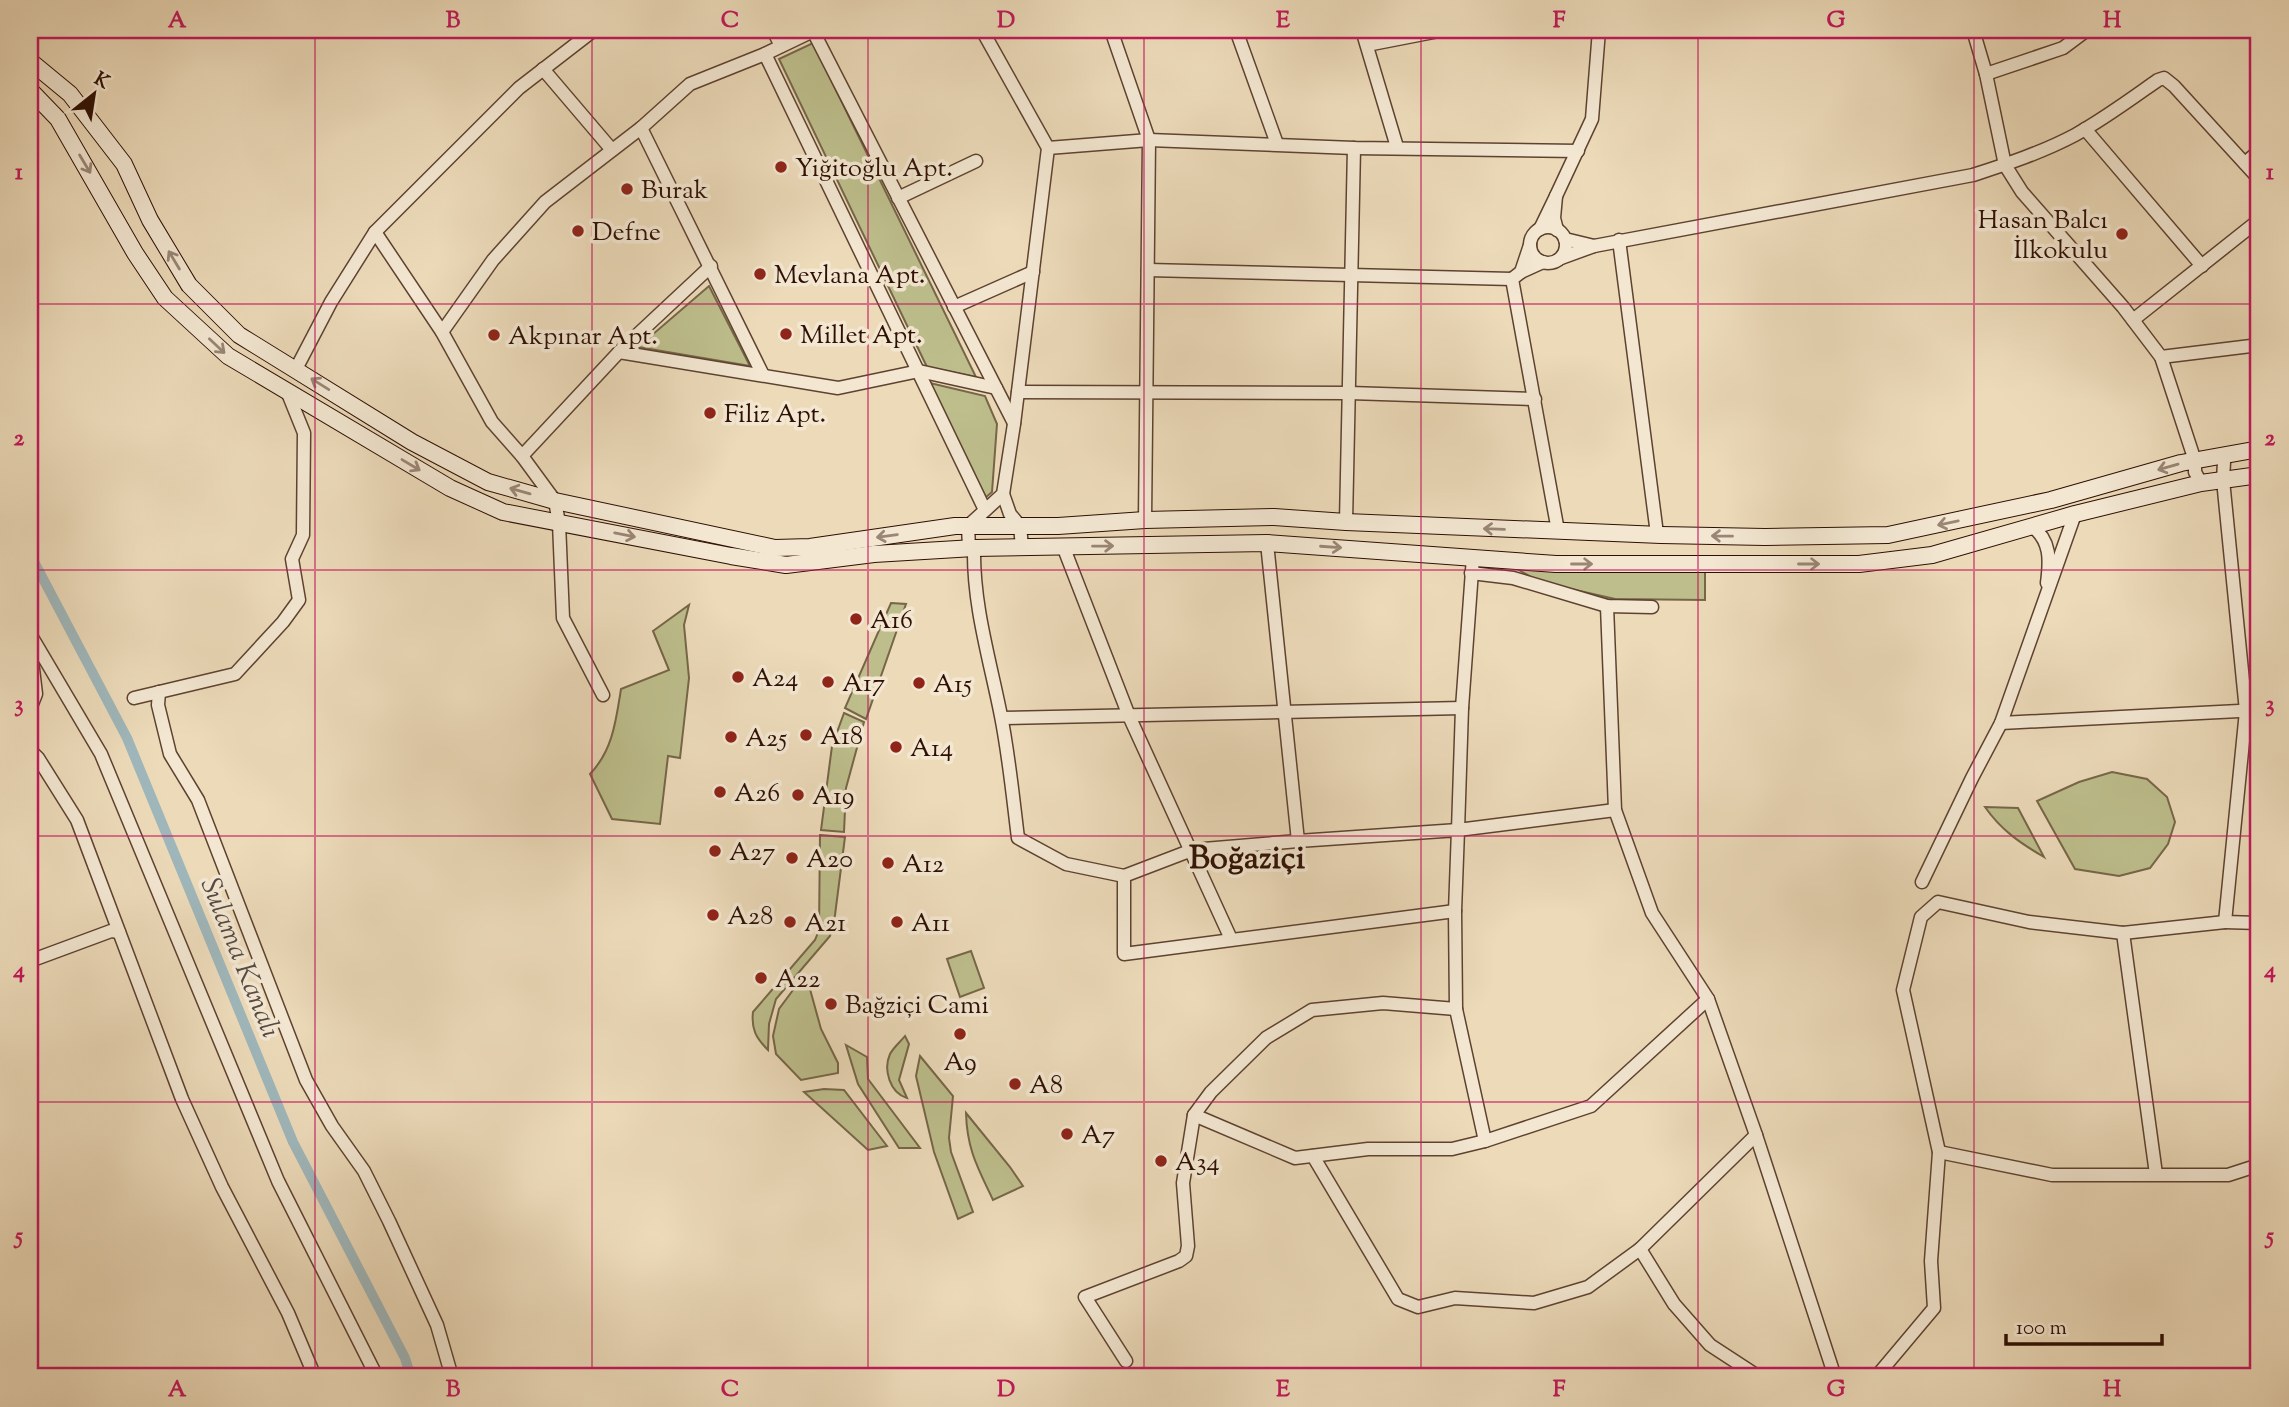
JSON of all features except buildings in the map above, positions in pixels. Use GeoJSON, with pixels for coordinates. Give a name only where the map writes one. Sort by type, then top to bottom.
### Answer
{"type":"FeatureCollection","features":[{"type":"Feature","properties":{"kind":"main road"},"geometry":{"type":"LineString","coordinates":[[30,61],[70,94],[124,164],[150,220],[189,285],[239,335],[412,442],[488,482],[555,501],[775,548],[810,547],[955,526],[1058,526],[1145,520],[1274,517],[1657,534],[1765,537],[1888,535],[2051,500],[2194,461],[2259,449]]}},
{"type":"Feature","properties":{"kind":"main road"},"geometry":{"type":"LineString","coordinates":[[30,90],[58,119],[135,253],[165,298],[228,356],[450,488],[503,512],[786,565],[874,554],[971,548],[1267,543],[1472,565],[1859,564],[1932,555],[2075,514],[2201,483],[2259,475]]}},
{"type":"Feature","properties":{"kind":"street"},"geometry":{"type":"LineString","coordinates":[[296,369],[331,302],[375,232],[519,88],[594,30]]}},
{"type":"Feature","properties":{"kind":"street"},"geometry":{"type":"LineString","coordinates":[[774,30],[781,46]]}},
{"type":"Feature","properties":{"kind":"street"},"geometry":{"type":"LineString","coordinates":[[442,332],[493,260],[545,202],[640,128],[691,84],[765,54],[814,30],[1014,424]]}},
{"type":"Feature","properties":{"kind":"street"},"geometry":{"type":"LineString","coordinates":[[982,30],[1048,148],[1003,494],[1010,514],[1020,526],[1022,547]]}},
{"type":"Feature","properties":{"kind":"street"},"geometry":{"type":"LineString","coordinates":[[1111,30],[1149,140],[1145,520]]}},
{"type":"Feature","properties":{"kind":"street"},"geometry":{"type":"LineString","coordinates":[[1236,30],[1277,144]]}},
{"type":"Feature","properties":{"kind":"street"},"geometry":{"type":"LineString","coordinates":[[1362,30],[1397,148]]}},
{"type":"Feature","properties":{"kind":"street"},"geometry":{"type":"LineString","coordinates":[[1367,45],[1444,30]]}},
{"type":"Feature","properties":{"kind":"street"},"geometry":{"type":"LineString","coordinates":[[1540,229],[1592,119],[1598,30]]}},
{"type":"Feature","properties":{"kind":"street"},"geometry":{"type":"LineString","coordinates":[[1973,30],[1986,74],[2005,165],[2022,192],[2133,320],[2161,357],[2194,461],[2195,472],[2201,483]]}},
{"type":"Feature","properties":{"kind":"street"},"geometry":{"type":"LineString","coordinates":[[1986,74],[2063,48],[2087,30]]}},
{"type":"Feature","properties":{"kind":"street"},"geometry":{"type":"LineString","coordinates":[[765,54],[985,510]]}},
{"type":"Feature","properties":{"kind":"street"},"geometry":{"type":"LineString","coordinates":[[543,69],[612,150]]}},
{"type":"Feature","properties":{"kind":"street"},"geometry":{"type":"LineString","coordinates":[[1530,245],[1535,258],[1553,262],[1594,246],[1619,240],[1973,175],[2005,165],[2073,136],[2164,78],[2175,86],[2259,179]]}},
{"type":"Feature","properties":{"kind":"street"},"geometry":{"type":"LineString","coordinates":[[640,128],[763,375]]}},
{"type":"Feature","properties":{"kind":"street"},"geometry":{"type":"LineString","coordinates":[[2085,129],[2202,266]]}},
{"type":"Feature","properties":{"kind":"street"},"geometry":{"type":"LineString","coordinates":[[1048,148],[1149,140],[1354,148],[1578,151]]}},
{"type":"Feature","properties":{"kind":"street"},"geometry":{"type":"LineString","coordinates":[[1346,522],[1354,148]]}},
{"type":"Feature","properties":{"kind":"street"},"geometry":{"type":"LineString","coordinates":[[2245,163],[2259,151]]}},
{"type":"Feature","properties":{"kind":"street"},"geometry":{"type":"LineString","coordinates":[[898,198],[976,162]]}},
{"type":"Feature","properties":{"kind":"street"},"geometry":{"type":"LineString","coordinates":[[1556,196],[1554,218],[1566,248],[1561,258]]}},
{"type":"Feature","properties":{"kind":"street"},"geometry":{"type":"LineString","coordinates":[[2133,320],[2259,220]]}},
{"type":"Feature","properties":{"kind":"street"},"geometry":{"type":"LineString","coordinates":[[1558,531],[1516,276],[1534,233],[1540,229],[1546,227],[1594,246]]}},
{"type":"Feature","properties":{"kind":"street"},"geometry":{"type":"LineString","coordinates":[[375,232],[442,332],[492,422],[522,456],[555,501],[559,523],[563,618],[603,695]]}},
{"type":"Feature","properties":{"kind":"street"},"geometry":{"type":"LineString","coordinates":[[1619,240],[1657,534]]}},
{"type":"Feature","properties":{"kind":"street"},"geometry":{"type":"LineString","coordinates":[[1148,270],[1353,276],[1516,276],[1544,262]]}},
{"type":"Feature","properties":{"kind":"street"},"geometry":{"type":"LineString","coordinates":[[522,456],[619,352],[710,266]]}},
{"type":"Feature","properties":{"kind":"street"},"geometry":{"type":"LineString","coordinates":[[954,307],[1032,272]]}},
{"type":"Feature","properties":{"kind":"street"},"geometry":{"type":"LineString","coordinates":[[2161,357],[2259,345]]}},
{"type":"Feature","properties":{"kind":"street"},"geometry":{"type":"LineString","coordinates":[[619,352],[838,388],[919,371],[996,388]]}},
{"type":"Feature","properties":{"kind":"street"},"geometry":{"type":"LineString","coordinates":[[134,698],[235,674],[283,622],[299,600],[292,559],[303,535],[304,433],[287,391]]}},
{"type":"Feature","properties":{"kind":"street"},"geometry":{"type":"LineString","coordinates":[[1018,392],[1350,393],[1535,399]]}},
{"type":"Feature","properties":{"kind":"street"},"geometry":{"type":"LineString","coordinates":[[2221,456],[2224,462],[2222,480],[2253,711],[2225,922]]}},
{"type":"Feature","properties":{"kind":"street"},"geometry":{"type":"LineString","coordinates":[[1003,494],[968,526],[977,605],[1002,718],[1018,838],[1066,864],[1124,876],[1192,850],[1458,830],[1615,810]]}},
{"type":"Feature","properties":{"kind":"street"},"geometry":{"type":"LineString","coordinates":[[1922,882],[2001,723],[2075,514]]}},
{"type":"Feature","properties":{"kind":"street"},"geometry":{"type":"LineString","coordinates":[[2032,526],[2043,535],[2048,549],[2044,606]]}},
{"type":"Feature","properties":{"kind":"street"},"geometry":{"type":"LineString","coordinates":[[1267,543],[1298,841]]}},
{"type":"Feature","properties":{"kind":"street"},"geometry":{"type":"LineString","coordinates":[[1063,546],[1129,716],[1231,939]]}},
{"type":"Feature","properties":{"kind":"street"},"geometry":{"type":"LineString","coordinates":[[1485,1141],[1456,1009],[1455,911],[1462,708],[1472,565],[1607,606],[1652,607]]}},
{"type":"Feature","properties":{"kind":"street"},"geometry":{"type":"LineString","coordinates":[[1607,606],[1615,810],[1652,913],[1708,999],[1756,1135],[1835,1377]]}},
{"type":"Feature","properties":{"kind":"street"},"geometry":{"type":"LineString","coordinates":[[30,634],[101,754],[278,1181],[377,1377]]}},
{"type":"Feature","properties":{"kind":"street"},"geometry":{"type":"LineString","coordinates":[[30,644],[36,694],[30,709]]}},
{"type":"Feature","properties":{"kind":"street"},"geometry":{"type":"LineString","coordinates":[[159,692],[158,705],[170,754],[198,800],[306,1080],[332,1126],[364,1171],[389,1220],[437,1325],[452,1377]]}},
{"type":"Feature","properties":{"kind":"street"},"geometry":{"type":"LineString","coordinates":[[1002,718],[1462,708]]}},
{"type":"Feature","properties":{"kind":"street"},"geometry":{"type":"LineString","coordinates":[[2001,723],[2253,711]]}},
{"type":"Feature","properties":{"kind":"street"},"geometry":{"type":"LineString","coordinates":[[30,750],[38,758],[77,820],[182,1099],[222,1187],[288,1313],[315,1377]]}},
{"type":"Feature","properties":{"kind":"street"},"geometry":{"type":"LineString","coordinates":[[1124,876],[1124,954],[1455,911]]}},
{"type":"Feature","properties":{"kind":"street"},"geometry":{"type":"LineString","coordinates":[[1877,1377],[1934,1308],[1931,1261],[1939,1152],[1903,990],[1921,917],[1938,902],[2029,922],[2123,933],[2225,922],[2259,923]]}},
{"type":"Feature","properties":{"kind":"street"},"geometry":{"type":"LineString","coordinates":[[30,961],[111,931],[119,932]]}},
{"type":"Feature","properties":{"kind":"street"},"geometry":{"type":"LineString","coordinates":[[2123,933],[2156,1174]]}},
{"type":"Feature","properties":{"kind":"street"},"geometry":{"type":"LineString","coordinates":[[1194,1115],[1295,1158],[1368,1149],[1452,1149],[1485,1141],[1591,1106],[1708,999]]}},
{"type":"Feature","properties":{"kind":"street"},"geometry":{"type":"LineString","coordinates":[[1126,1361],[1085,1297],[1186,1256],[1188,1247],[1183,1183],[1194,1115],[1211,1092],[1266,1038],[1312,1010],[1383,1003],[1456,1009]]}},
{"type":"Feature","properties":{"kind":"street"},"geometry":{"type":"LineString","coordinates":[[1313,1156],[1398,1299],[1418,1307],[1454,1298],[1534,1303],[1588,1287],[1640,1249],[1756,1135]]}},
{"type":"Feature","properties":{"kind":"street"},"geometry":{"type":"LineString","coordinates":[[1939,1152],[2052,1175],[2228,1175],[2259,1165]]}},
{"type":"Feature","properties":{"kind":"street"},"geometry":{"type":"LineString","coordinates":[[1640,1249],[1674,1304],[1710,1345],[1759,1377]]}},
{"type":"Feature","properties":{"kind":"green space"},"geometry":{"type":"Polygon","coordinates":[[[813,43],[976,377],[927,367],[779,59],[813,43]]]}},
{"type":"Feature","properties":{"kind":"green space"},"geometry":{"type":"Polygon","coordinates":[[[709,286],[750,366],[638,347],[709,286]]]}},
{"type":"Feature","properties":{"kind":"green space"},"geometry":{"type":"Polygon","coordinates":[[[930,383],[985,396],[997,424],[992,492],[985,498],[930,383]]]}},
{"type":"Feature","properties":{"kind":"green space"},"geometry":{"type":"Polygon","coordinates":[[[1517,569],[1705,571],[1705,600],[1615,599],[1540,582],[1517,569]]]}},
{"type":"Feature","properties":{"kind":"green space"},"geometry":{"type":"Polygon","coordinates":[[[891,603],[906,604],[866,719],[845,708],[891,603]]]}},
{"type":"Feature","properties":{"kind":"green space"},"geometry":{"type":"Polygon","coordinates":[[[689,605],[684,625],[689,678],[680,758],[668,756],[660,824],[612,819],[590,774],[609,745],[621,689],[669,670],[653,631],[689,605]]]}},
{"type":"Feature","properties":{"kind":"green space"},"geometry":{"type":"Polygon","coordinates":[[[844,713],[864,722],[846,788],[844,832],[821,830],[832,746],[844,713]]]}},
{"type":"Feature","properties":{"kind":"green space"},"geometry":{"type":"Polygon","coordinates":[[[2112,772],[2147,779],[2167,797],[2175,822],[2168,844],[2150,868],[2119,876],[2075,869],[2037,801],[2079,782],[2112,772]]]}},
{"type":"Feature","properties":{"kind":"green space"},"geometry":{"type":"Polygon","coordinates":[[[1985,807],[2018,808],[2044,857],[2011,835],[1985,807]]]}},
{"type":"Feature","properties":{"kind":"green space"},"geometry":{"type":"Polygon","coordinates":[[[820,835],[845,837],[830,936],[776,999],[769,1024],[768,1050],[755,1033],[753,1012],[815,940],[819,930],[820,835]]]}},
{"type":"Feature","properties":{"kind":"green space"},"geometry":{"type":"Polygon","coordinates":[[[971,951],[984,988],[960,997],[947,959],[971,951]]]}},
{"type":"Feature","properties":{"kind":"green space"},"geometry":{"type":"Polygon","coordinates":[[[808,982],[821,1029],[838,1063],[838,1073],[801,1080],[776,1054],[773,1036],[779,1009],[796,986],[808,982]]]}},
{"type":"Feature","properties":{"kind":"green space"},"geometry":{"type":"Polygon","coordinates":[[[905,1036],[909,1044],[899,1080],[907,1098],[892,1086],[887,1067],[890,1054],[905,1036]]]}},
{"type":"Feature","properties":{"kind":"green space"},"geometry":{"type":"Polygon","coordinates":[[[846,1045],[867,1057],[868,1079],[920,1148],[899,1148],[858,1084],[846,1045]]]}},
{"type":"Feature","properties":{"kind":"green space"},"geometry":{"type":"Polygon","coordinates":[[[920,1056],[953,1096],[949,1138],[951,1152],[973,1212],[958,1219],[934,1152],[916,1076],[920,1056]]]}},
{"type":"Feature","properties":{"kind":"green space"},"geometry":{"type":"Polygon","coordinates":[[[844,1090],[887,1146],[868,1150],[804,1092],[844,1090]]]}},
{"type":"Feature","properties":{"kind":"green space"},"geometry":{"type":"Polygon","coordinates":[[[966,1113],[1023,1186],[993,1200],[971,1148],[966,1113]]]}},
{"type":"Feature","properties":{"kind":"waterway","name":"Sulama Kanalı"},"geometry":{"type":"LineString","coordinates":[[30,554],[127,738],[293,1142],[405,1358],[411,1377]]}},
{"type":"Feature","properties":{"kind":"place","name":"Yiğitoğlu Apt."},"geometry":{"type":"Point","coordinates":[781,167]}},
{"type":"Feature","properties":{"kind":"place","name":"Burak"},"geometry":{"type":"Point","coordinates":[627,189]}},
{"type":"Feature","properties":{"kind":"place","name":"Defne"},"geometry":{"type":"Point","coordinates":[578,231]}},
{"type":"Feature","properties":{"kind":"place","name":"Hasan Balcı İlkokulu"},"geometry":{"type":"Point","coordinates":[2122,234]}},
{"type":"Feature","properties":{"kind":"place","name":"Mevlana Apt."},"geometry":{"type":"Point","coordinates":[760,274]}},
{"type":"Feature","properties":{"kind":"place","name":"Millet Apt."},"geometry":{"type":"Point","coordinates":[786,334]}},
{"type":"Feature","properties":{"kind":"place","name":"Akpınar Apt."},"geometry":{"type":"Point","coordinates":[494,335]}},
{"type":"Feature","properties":{"kind":"place","name":"Filiz Apt."},"geometry":{"type":"Point","coordinates":[710,413]}},
{"type":"Feature","properties":{"kind":"place","name":"A16"},"geometry":{"type":"Point","coordinates":[856,619]}},
{"type":"Feature","properties":{"kind":"place","name":"A24"},"geometry":{"type":"Point","coordinates":[738,677]}},
{"type":"Feature","properties":{"kind":"place","name":"A17"},"geometry":{"type":"Point","coordinates":[828,682]}},
{"type":"Feature","properties":{"kind":"place","name":"A15"},"geometry":{"type":"Point","coordinates":[919,683]}},
{"type":"Feature","properties":{"kind":"place","name":"A18"},"geometry":{"type":"Point","coordinates":[806,735]}},
{"type":"Feature","properties":{"kind":"place","name":"A25"},"geometry":{"type":"Point","coordinates":[731,737]}},
{"type":"Feature","properties":{"kind":"place","name":"A14"},"geometry":{"type":"Point","coordinates":[896,747]}},
{"type":"Feature","properties":{"kind":"place","name":"A26"},"geometry":{"type":"Point","coordinates":[720,792]}},
{"type":"Feature","properties":{"kind":"place","name":"A19"},"geometry":{"type":"Point","coordinates":[798,795]}},
{"type":"Feature","properties":{"kind":"place","name":"A27"},"geometry":{"type":"Point","coordinates":[715,851]}},
{"type":"Feature","properties":{"kind":"place","name":"A20"},"geometry":{"type":"Point","coordinates":[792,858]}},
{"type":"Feature","properties":{"kind":"place","name":"A12"},"geometry":{"type":"Point","coordinates":[888,863]}},
{"type":"Feature","properties":{"kind":"place","name":"A28"},"geometry":{"type":"Point","coordinates":[713,915]}},
{"type":"Feature","properties":{"kind":"place","name":"A21"},"geometry":{"type":"Point","coordinates":[790,922]}},
{"type":"Feature","properties":{"kind":"place","name":"A11"},"geometry":{"type":"Point","coordinates":[897,922]}},
{"type":"Feature","properties":{"kind":"place","name":"A22"},"geometry":{"type":"Point","coordinates":[761,978]}},
{"type":"Feature","properties":{"kind":"place","name":"Bağziçi Cami"},"geometry":{"type":"Point","coordinates":[831,1004]}},
{"type":"Feature","properties":{"kind":"place","name":"A9"},"geometry":{"type":"Point","coordinates":[960,1034]}},
{"type":"Feature","properties":{"kind":"place","name":"A8"},"geometry":{"type":"Point","coordinates":[1015,1084]}},
{"type":"Feature","properties":{"kind":"place","name":"A7"},"geometry":{"type":"Point","coordinates":[1067,1134]}},
{"type":"Feature","properties":{"kind":"place","name":"A34"},"geometry":{"type":"Point","coordinates":[1161,1161]}},
{"type":"Feature","properties":{"kind":"district","name":"Boğaziçi"},"geometry":{"type":"Point","coordinates":[1247,856]}}]}
